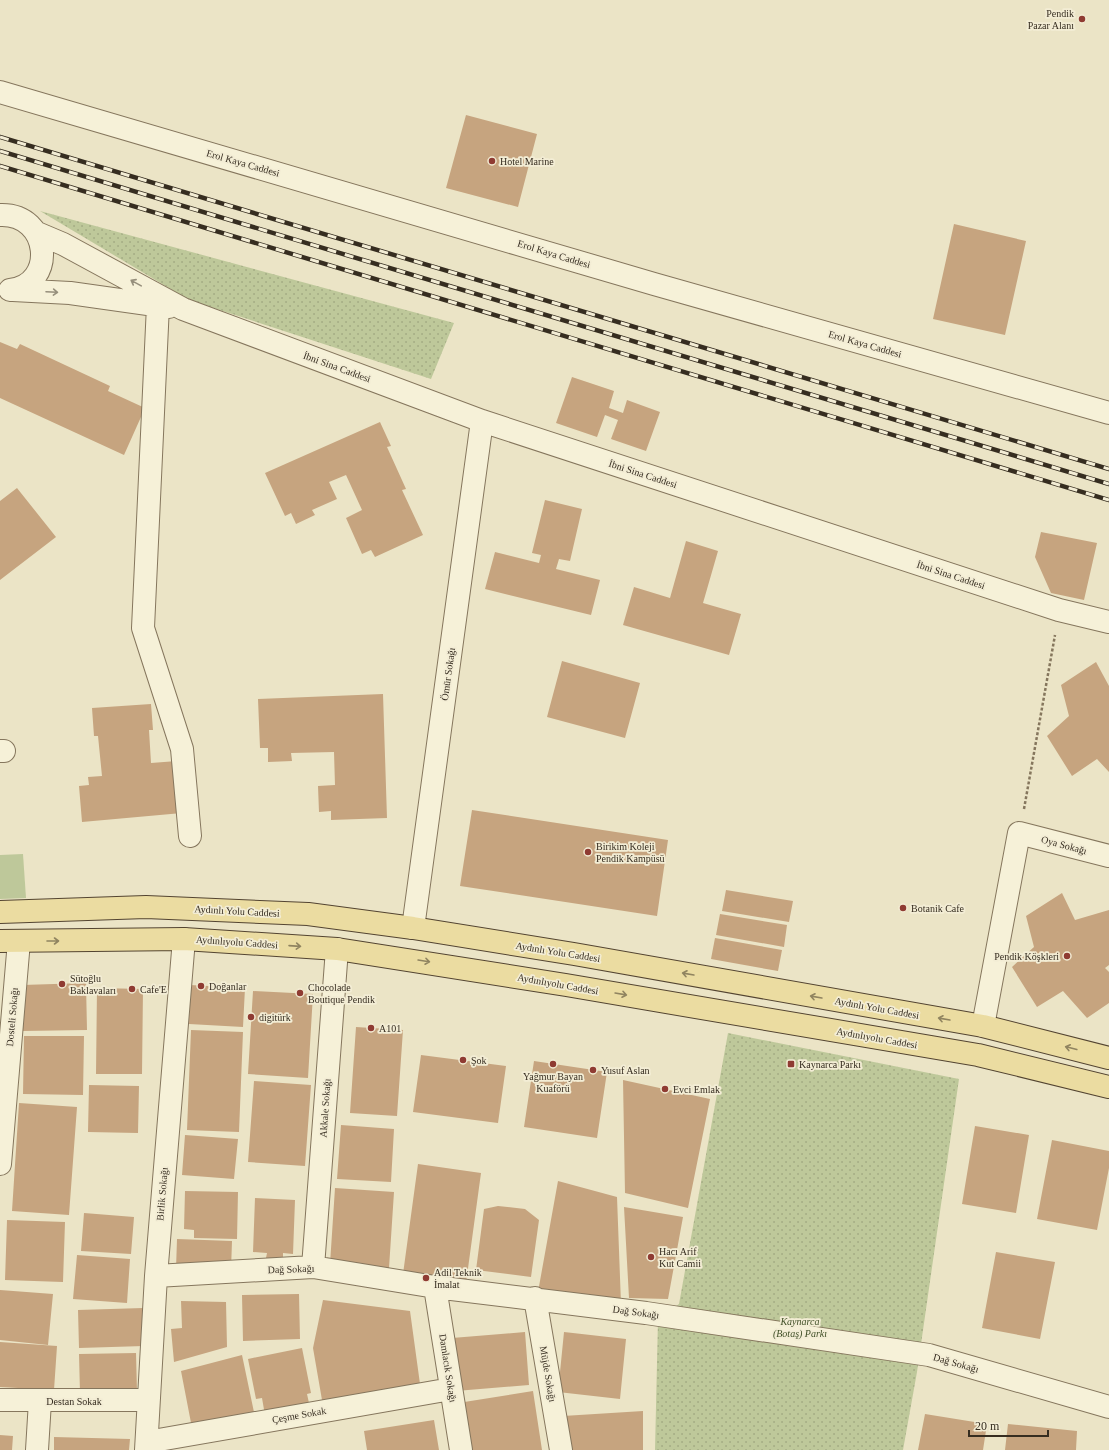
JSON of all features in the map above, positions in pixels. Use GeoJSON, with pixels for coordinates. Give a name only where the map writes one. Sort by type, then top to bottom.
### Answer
{"type":"FeatureCollection","features":[{"type":"Feature","properties":{"kind":"main road","name":"Aydınlı Yolu Caddesi"},"geometry":{"type":"LineString","coordinates":[[0,912],[154,907],[308,914],[413,928],[574,954],[983,1026],[1109,1058]]}},
{"type":"Feature","properties":{"kind":"main road","name":"Aydınlıyolu Caddesi"},"geometry":{"type":"LineString","coordinates":[[9,941],[184,939],[337,949],[566,985],[970,1054],[1109,1087]]}},
{"type":"Feature","properties":{"kind":"street","name":"Erol Kaya Caddesi"},"geometry":{"type":"LineString","coordinates":[[3,91],[662,286],[1109,413]]}},
{"type":"Feature","properties":{"kind":"street"},"geometry":{"type":"LineString","coordinates":[[0,215],[10,215],[20,218],[30,224],[37,233],[42,250],[40,267],[34,278],[25,285],[7,290]]}},
{"type":"Feature","properties":{"kind":"street"},"geometry":{"type":"LineString","coordinates":[[37,233],[63,244],[182,309]]}},
{"type":"Feature","properties":{"kind":"street"},"geometry":{"type":"LineString","coordinates":[[7,290],[70,293],[182,309]]}},
{"type":"Feature","properties":{"kind":"street"},"geometry":{"type":"LineString","coordinates":[[158,305],[143,628],[182,749],[190,836]]}},
{"type":"Feature","properties":{"kind":"street","name":"İbni Sina Caddesi"},"geometry":{"type":"LineString","coordinates":[[182,309],[482,421],[1059,610],[1109,622]]}},
{"type":"Feature","properties":{"kind":"street","name":"Ömür Sokağı"},"geometry":{"type":"LineString","coordinates":[[413,928],[482,421]]}},
{"type":"Feature","properties":{"kind":"street"},"geometry":{"type":"LineString","coordinates":[[983,1026],[1019,833]]}},
{"type":"Feature","properties":{"kind":"street","name":"Oya Sokağı"},"geometry":{"type":"LineString","coordinates":[[1019,833],[1109,856]]}},
{"type":"Feature","properties":{"kind":"street","name":"Birlik Sokağı"},"geometry":{"type":"LineString","coordinates":[[146,1446],[156,1276],[184,939]]}},
{"type":"Feature","properties":{"kind":"street","name":"Dosteli Sokağı"},"geometry":{"type":"LineString","coordinates":[[0,1164],[9,941]]}},
{"type":"Feature","properties":{"kind":"street","name":"Akkale Sokağı"},"geometry":{"type":"LineString","coordinates":[[313,1267],[337,949]]}},
{"type":"Feature","properties":{"kind":"street","name":"Dağ Sokağı"},"geometry":{"type":"LineString","coordinates":[[156,1276],[313,1267],[435,1287],[535,1298],[929,1355],[1109,1408]]}},
{"type":"Feature","properties":{"kind":"street","name":"Damlacık Sokağı"},"geometry":{"type":"LineString","coordinates":[[435,1287],[461,1450]]}},
{"type":"Feature","properties":{"kind":"street","name":"Müjde Sokağı"},"geometry":{"type":"LineString","coordinates":[[535,1298],[561,1450]]}},
{"type":"Feature","properties":{"kind":"street","name":"Çeşme Sokak"},"geometry":{"type":"LineString","coordinates":[[146,1446],[451,1389]]}},
{"type":"Feature","properties":{"kind":"street","name":"Destan Sokak"},"geometry":{"type":"LineString","coordinates":[[0,1400],[148,1400]]}},
{"type":"Feature","properties":{"kind":"street"},"geometry":{"type":"LineString","coordinates":[[37,1450],[40,1401]]}},
{"type":"Feature","properties":{"kind":"path"},"geometry":{"type":"LineString","coordinates":[[1019,833],[1055,638]]}},
{"type":"Feature","properties":{"kind":"green space"},"geometry":{"type":"Polygon","coordinates":[[[40,211],[454,323],[431,379],[189,300],[40,211]]]}},
{"type":"Feature","properties":{"kind":"green space"},"geometry":{"type":"Polygon","coordinates":[[[23,854],[26,898],[0,899],[0,855],[23,854]]]}},
{"type":"Feature","properties":{"kind":"green space","name":"Kaynarca (Botaş) Parkı"},"geometry":{"type":"Polygon","coordinates":[[[728,1033],[959,1079],[917,1372],[903,1450],[655,1450],[658,1319],[679,1304],[728,1033]]]}},
{"type":"Feature","properties":{"kind":"building","name":"Hotel Marine"},"geometry":{"type":"Polygon","coordinates":[[[466,115],[537,134],[518,207],[446,188],[466,115]]]}},
{"type":"Feature","properties":{"kind":"building"},"geometry":{"type":"Polygon","coordinates":[[[954,224],[1026,241],[1005,335],[933,319],[954,224]]]}},
{"type":"Feature","properties":{"kind":"building"},"geometry":{"type":"Polygon","coordinates":[[[0,342],[17,349],[20,344],[110,386],[108,391],[145,408],[124,455],[0,398],[0,342]]]}},
{"type":"Feature","properties":{"kind":"building"},"geometry":{"type":"Polygon","coordinates":[[[572,377],[614,391],[609,408],[623,413],[627,400],[660,412],[646,451],[611,439],[618,420],[605,415],[597,437],[556,423],[572,377]]]}},
{"type":"Feature","properties":{"kind":"building"},"geometry":{"type":"Polygon","coordinates":[[[380,422],[391,446],[387,447],[406,489],[402,490],[423,535],[375,557],[371,550],[362,554],[346,518],[362,510],[346,475],[329,482],[337,499],[312,510],[315,515],[296,524],[291,513],[285,516],[265,473],[380,422]]]}},
{"type":"Feature","properties":{"kind":"building"},"geometry":{"type":"Polygon","coordinates":[[[17,488],[56,537],[0,580],[0,501],[17,488]]]}},
{"type":"Feature","properties":{"kind":"building"},"geometry":{"type":"Polygon","coordinates":[[[545,500],[582,509],[570,561],[559,559],[556,569],[600,580],[591,615],[485,589],[495,552],[539,563],[541,555],[532,553],[545,500]]]}},
{"type":"Feature","properties":{"kind":"building"},"geometry":{"type":"Polygon","coordinates":[[[1041,532],[1097,543],[1084,600],[1051,593],[1035,557],[1041,532]]]}},
{"type":"Feature","properties":{"kind":"building"},"geometry":{"type":"Polygon","coordinates":[[[686,541],[718,551],[703,603],[741,614],[729,655],[623,625],[634,587],[670,598],[686,541]]]}},
{"type":"Feature","properties":{"kind":"building"},"geometry":{"type":"Polygon","coordinates":[[[562,661],[640,683],[625,738],[547,717],[562,661]]]}},
{"type":"Feature","properties":{"kind":"building"},"geometry":{"type":"Polygon","coordinates":[[[1096,662],[1109,686],[1109,772],[1097,759],[1072,776],[1047,736],[1069,716],[1061,685],[1096,662]]]}},
{"type":"Feature","properties":{"kind":"building"},"geometry":{"type":"Polygon","coordinates":[[[383,694],[387,818],[331,820],[331,811],[319,812],[318,786],[335,785],[334,752],[291,753],[292,761],[268,762],[268,748],[260,748],[258,699],[383,694]]]}},
{"type":"Feature","properties":{"kind":"building"},"geometry":{"type":"Polygon","coordinates":[[[151,704],[153,730],[149,730],[151,763],[177,761],[182,813],[82,822],[79,786],[89,785],[88,777],[102,776],[98,736],[94,736],[92,708],[151,704]]]}},
{"type":"Feature","properties":{"kind":"building"},"geometry":{"type":"Polygon","coordinates":[[[472,810],[668,840],[657,916],[460,886],[472,810]]]}},
{"type":"Feature","properties":{"kind":"building"},"geometry":{"type":"Polygon","coordinates":[[[726,890],[793,901],[789,922],[722,911],[726,890]]]}},
{"type":"Feature","properties":{"kind":"building","name":"Pendik Köşkleri"},"geometry":{"type":"Polygon","coordinates":[[[1062,893],[1075,920],[1109,910],[1109,965],[1105,968],[1109,972],[1109,1003],[1087,1018],[1063,991],[1037,1007],[1012,967],[1034,947],[1026,916],[1062,893]]]}},
{"type":"Feature","properties":{"kind":"building"},"geometry":{"type":"Polygon","coordinates":[[[720,914],[787,925],[784,947],[716,935],[720,914]]]}},
{"type":"Feature","properties":{"kind":"building"},"geometry":{"type":"Polygon","coordinates":[[[715,938],[782,950],[778,971],[711,959],[715,938]]]}},
{"type":"Feature","properties":{"kind":"building"},"geometry":{"type":"Polygon","coordinates":[[[86,983],[87,1030],[23,1031],[22,985],[86,983]]]}},
{"type":"Feature","properties":{"kind":"building"},"geometry":{"type":"Polygon","coordinates":[[[190,985],[245,988],[243,1027],[189,1024],[190,985]]]}},
{"type":"Feature","properties":{"kind":"building"},"geometry":{"type":"Polygon","coordinates":[[[97,988],[143,989],[142,1074],[96,1074],[97,988]]]}},
{"type":"Feature","properties":{"kind":"building"},"geometry":{"type":"Polygon","coordinates":[[[253,991],[313,994],[308,1078],[248,1074],[253,991]]]}},
{"type":"Feature","properties":{"kind":"building"},"geometry":{"type":"Polygon","coordinates":[[[356,1027],[403,1030],[397,1116],[350,1113],[356,1027]]]}},
{"type":"Feature","properties":{"kind":"building"},"geometry":{"type":"Polygon","coordinates":[[[191,1030],[243,1032],[239,1132],[187,1130],[191,1030]]]}},
{"type":"Feature","properties":{"kind":"building"},"geometry":{"type":"Polygon","coordinates":[[[24,1036],[84,1036],[83,1095],[23,1094],[24,1036]]]}},
{"type":"Feature","properties":{"kind":"building"},"geometry":{"type":"Polygon","coordinates":[[[421,1055],[506,1066],[498,1123],[413,1112],[421,1055]]]}},
{"type":"Feature","properties":{"kind":"building"},"geometry":{"type":"Polygon","coordinates":[[[534,1061],[607,1072],[597,1138],[524,1127],[534,1061]]]}},
{"type":"Feature","properties":{"kind":"building"},"geometry":{"type":"Polygon","coordinates":[[[623,1080],[710,1099],[688,1208],[625,1193],[623,1080]]]}},
{"type":"Feature","properties":{"kind":"building"},"geometry":{"type":"Polygon","coordinates":[[[254,1081],[311,1085],[305,1166],[248,1162],[254,1081]]]}},
{"type":"Feature","properties":{"kind":"building"},"geometry":{"type":"Polygon","coordinates":[[[89,1085],[139,1086],[138,1133],[88,1132],[89,1085]]]}},
{"type":"Feature","properties":{"kind":"building"},"geometry":{"type":"Polygon","coordinates":[[[19,1103],[77,1107],[69,1215],[12,1211],[19,1103]]]}},
{"type":"Feature","properties":{"kind":"building"},"geometry":{"type":"Polygon","coordinates":[[[341,1125],[394,1129],[391,1182],[337,1179],[341,1125]]]}},
{"type":"Feature","properties":{"kind":"building"},"geometry":{"type":"Polygon","coordinates":[[[975,1126],[1029,1135],[1016,1213],[962,1204],[975,1126]]]}},
{"type":"Feature","properties":{"kind":"building"},"geometry":{"type":"Polygon","coordinates":[[[185,1135],[238,1139],[234,1179],[182,1175],[185,1135]]]}},
{"type":"Feature","properties":{"kind":"building"},"geometry":{"type":"Polygon","coordinates":[[[1052,1140],[1109,1151],[1109,1168],[1097,1230],[1037,1219],[1052,1140]]]}},
{"type":"Feature","properties":{"kind":"building"},"geometry":{"type":"Polygon","coordinates":[[[418,1164],[481,1173],[466,1283],[403,1274],[418,1164]]]}},
{"type":"Feature","properties":{"kind":"building"},"geometry":{"type":"Polygon","coordinates":[[[558,1181],[617,1197],[621,1304],[538,1292],[558,1181]]]}},
{"type":"Feature","properties":{"kind":"building"},"geometry":{"type":"Polygon","coordinates":[[[335,1188],[394,1192],[389,1268],[330,1264],[335,1188]]]}},
{"type":"Feature","properties":{"kind":"building"},"geometry":{"type":"Polygon","coordinates":[[[185,1191],[238,1192],[237,1239],[194,1238],[194,1230],[184,1229],[185,1191]]]}},
{"type":"Feature","properties":{"kind":"building"},"geometry":{"type":"Polygon","coordinates":[[[255,1198],[295,1200],[293,1254],[283,1253],[283,1259],[266,1258],[267,1253],[253,1252],[255,1198]]]}},
{"type":"Feature","properties":{"kind":"building"},"geometry":{"type":"Polygon","coordinates":[[[498,1206],[525,1209],[539,1220],[531,1277],[476,1270],[484,1209],[498,1206]]]}},
{"type":"Feature","properties":{"kind":"building","name":"Hacı Arif Kut Camii"},"geometry":{"type":"Polygon","coordinates":[[[624,1207],[683,1217],[668,1299],[629,1298],[624,1207]]]}},
{"type":"Feature","properties":{"kind":"building"},"geometry":{"type":"Polygon","coordinates":[[[84,1213],[134,1217],[131,1254],[81,1251],[84,1213]]]}},
{"type":"Feature","properties":{"kind":"building"},"geometry":{"type":"Polygon","coordinates":[[[7,1220],[65,1222],[63,1282],[5,1280],[7,1220]]]}},
{"type":"Feature","properties":{"kind":"building"},"geometry":{"type":"Polygon","coordinates":[[[177,1239],[232,1241],[231,1270],[176,1269],[177,1239]]]}},
{"type":"Feature","properties":{"kind":"building"},"geometry":{"type":"Polygon","coordinates":[[[996,1252],[1055,1262],[1040,1339],[982,1328],[996,1252]]]}},
{"type":"Feature","properties":{"kind":"building"},"geometry":{"type":"Polygon","coordinates":[[[77,1255],[130,1259],[127,1303],[73,1299],[77,1255]]]}},
{"type":"Feature","properties":{"kind":"building"},"geometry":{"type":"Polygon","coordinates":[[[0,1290],[53,1294],[48,1345],[0,1340],[0,1290]]]}},
{"type":"Feature","properties":{"kind":"building"},"geometry":{"type":"Polygon","coordinates":[[[299,1294],[300,1339],[243,1341],[242,1295],[299,1294]]]}},
{"type":"Feature","properties":{"kind":"building"},"geometry":{"type":"Polygon","coordinates":[[[323,1300],[410,1311],[420,1384],[322,1400],[313,1348],[323,1300]]]}},
{"type":"Feature","properties":{"kind":"building"},"geometry":{"type":"Polygon","coordinates":[[[181,1301],[226,1302],[227,1347],[174,1362],[171,1329],[182,1328],[181,1301]]]}},
{"type":"Feature","properties":{"kind":"building"},"geometry":{"type":"Polygon","coordinates":[[[143,1308],[144,1346],[79,1348],[78,1310],[143,1308]]]}},
{"type":"Feature","properties":{"kind":"building"},"geometry":{"type":"Polygon","coordinates":[[[525,1332],[529,1385],[456,1391],[452,1338],[525,1332]]]}},
{"type":"Feature","properties":{"kind":"building"},"geometry":{"type":"Polygon","coordinates":[[[564,1332],[626,1339],[620,1399],[558,1392],[564,1332]]]}},
{"type":"Feature","properties":{"kind":"building"},"geometry":{"type":"Polygon","coordinates":[[[0,1342],[57,1346],[54,1390],[0,1387],[0,1342]]]}},
{"type":"Feature","properties":{"kind":"building"},"geometry":{"type":"Polygon","coordinates":[[[302,1348],[311,1393],[307,1394],[311,1412],[266,1421],[262,1398],[256,1399],[248,1359],[302,1348]]]}},
{"type":"Feature","properties":{"kind":"building"},"geometry":{"type":"Polygon","coordinates":[[[136,1353],[137,1392],[80,1393],[79,1354],[136,1353]]]}},
{"type":"Feature","properties":{"kind":"building"},"geometry":{"type":"Polygon","coordinates":[[[242,1355],[255,1417],[192,1428],[181,1371],[242,1355]]]}},
{"type":"Feature","properties":{"kind":"building"},"geometry":{"type":"Polygon","coordinates":[[[533,1391],[542,1450],[465,1450],[458,1403],[533,1391]]]}},
{"type":"Feature","properties":{"kind":"building"},"geometry":{"type":"Polygon","coordinates":[[[643,1411],[643,1450],[568,1450],[563,1416],[643,1411]]]}},
{"type":"Feature","properties":{"kind":"building"},"geometry":{"type":"Polygon","coordinates":[[[925,1414],[987,1424],[983,1450],[918,1450],[925,1414]]]}},
{"type":"Feature","properties":{"kind":"building"},"geometry":{"type":"Polygon","coordinates":[[[434,1420],[439,1450],[367,1450],[364,1431],[434,1420]]]}},
{"type":"Feature","properties":{"kind":"building"},"geometry":{"type":"Polygon","coordinates":[[[1008,1424],[1077,1431],[1076,1450],[1005,1450],[1008,1424]]]}},
{"type":"Feature","properties":{"kind":"building"},"geometry":{"type":"Polygon","coordinates":[[[0,1435],[13,1436],[12,1450],[0,1450],[0,1435]]]}},
{"type":"Feature","properties":{"kind":"building"},"geometry":{"type":"Polygon","coordinates":[[[54,1437],[130,1439],[129,1450],[54,1450],[54,1437]]]}},
{"type":"Feature","properties":{"kind":"railway"},"geometry":{"type":"LineString","coordinates":[[0,137],[1109,469]]}},
{"type":"Feature","properties":{"kind":"railway"},"geometry":{"type":"LineString","coordinates":[[0,151],[1109,484]]}},
{"type":"Feature","properties":{"kind":"railway"},"geometry":{"type":"LineString","coordinates":[[0,166],[1109,500]]}},
{"type":"Feature","properties":{"kind":"place","name":"Pendik Pazar Alanı"},"geometry":{"type":"Point","coordinates":[1082,19]}},
{"type":"Feature","properties":{"kind":"place","name":"Hotel Marine"},"geometry":{"type":"Point","coordinates":[492,161]}},
{"type":"Feature","properties":{"kind":"place","name":"Birikim Koleji Pendik Kampüsü"},"geometry":{"type":"Point","coordinates":[588,852]}},
{"type":"Feature","properties":{"kind":"place","name":"Botanik Cafe"},"geometry":{"type":"Point","coordinates":[903,908]}},
{"type":"Feature","properties":{"kind":"place","name":"Pendik Köşkleri"},"geometry":{"type":"Point","coordinates":[1067,956]}},
{"type":"Feature","properties":{"kind":"place","name":"Sütoğlu Baklavaları"},"geometry":{"type":"Point","coordinates":[62,984]}},
{"type":"Feature","properties":{"kind":"place","name":"Doğanlar"},"geometry":{"type":"Point","coordinates":[201,986]}},
{"type":"Feature","properties":{"kind":"place","name":"Cafe'E"},"geometry":{"type":"Point","coordinates":[132,989]}},
{"type":"Feature","properties":{"kind":"place","name":"Chocolade Boutique Pendik"},"geometry":{"type":"Point","coordinates":[300,993]}},
{"type":"Feature","properties":{"kind":"place","name":"digitürk"},"geometry":{"type":"Point","coordinates":[251,1017]}},
{"type":"Feature","properties":{"kind":"place","name":"A101"},"geometry":{"type":"Point","coordinates":[371,1028]}},
{"type":"Feature","properties":{"kind":"place","name":"Şok"},"geometry":{"type":"Point","coordinates":[463,1060]}},
{"type":"Feature","properties":{"kind":"place","name":"Yağmur Bayan Kuaförü"},"geometry":{"type":"Point","coordinates":[553,1064]}},
{"type":"Feature","properties":{"kind":"place","name":"Kaynarca Parkı"},"geometry":{"type":"Point","coordinates":[791,1064]}},
{"type":"Feature","properties":{"kind":"place","name":"Yusuf Aslan"},"geometry":{"type":"Point","coordinates":[593,1070]}},
{"type":"Feature","properties":{"kind":"place","name":"Evci Emlak"},"geometry":{"type":"Point","coordinates":[665,1089]}},
{"type":"Feature","properties":{"kind":"place","name":"Hacı Arif Kut Camii"},"geometry":{"type":"Point","coordinates":[651,1257]}},
{"type":"Feature","properties":{"kind":"place","name":"Adil Teknik İmalat"},"geometry":{"type":"Point","coordinates":[426,1278]}}]}
